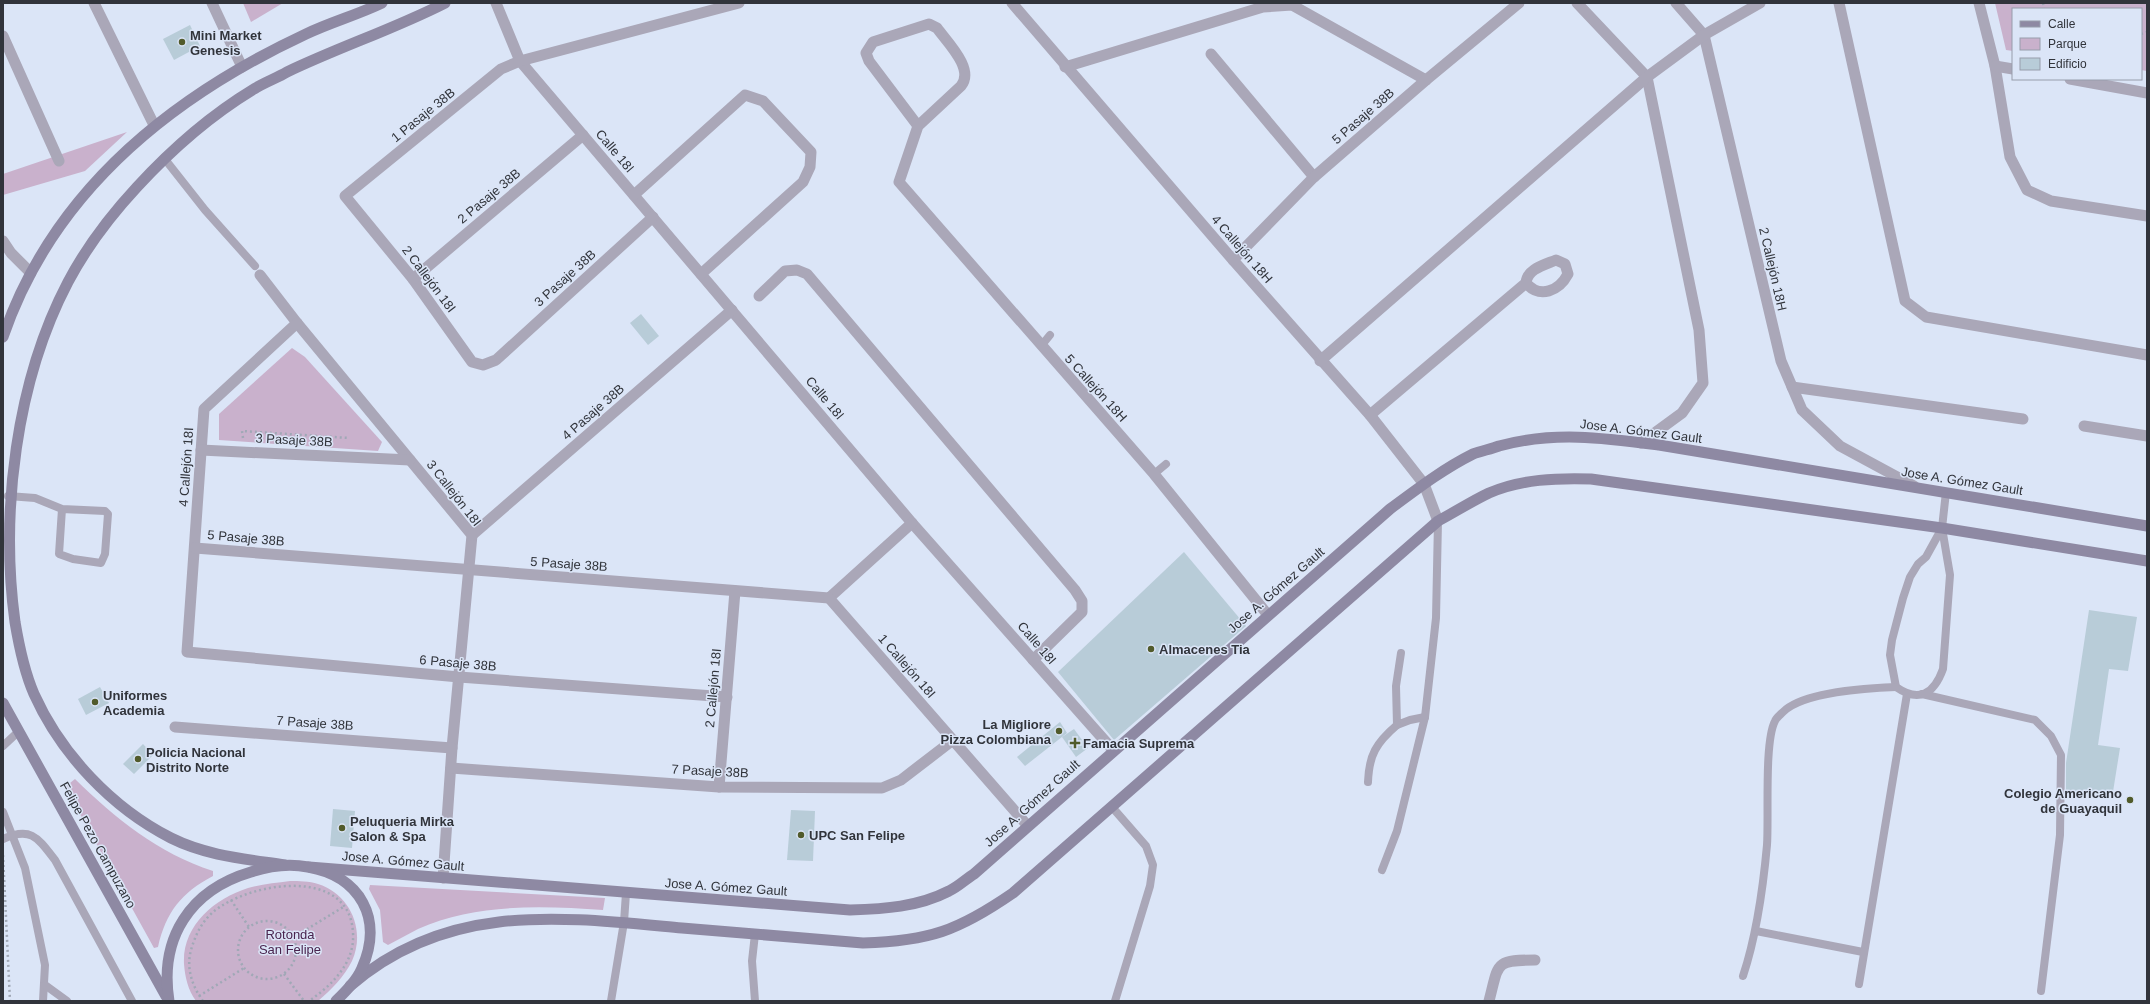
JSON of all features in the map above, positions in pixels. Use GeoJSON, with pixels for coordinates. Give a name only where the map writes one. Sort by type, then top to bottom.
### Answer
{"type":"FeatureCollection","features":[{"type":"Feature","properties":{"kind":"main road"},"geometry":{"type":"LineString","coordinates":[[3,337],[31,273],[57,231],[84,195],[117,158],[154,125],[192,98],[242,67],[307,34],[380,3]]}},
{"type":"Feature","properties":{"kind":"main road","name":"Felipe Pezo Campuzano"},"geometry":{"type":"LineString","coordinates":[[309,867],[227,857],[199,849],[170,838],[117,801],[69,755],[51,728],[33,691],[20,650],[12,606],[8,566],[8,496],[11,466],[25,400],[46,332],[69,280],[101,231],[134,189],[164,158],[207,122],[256,88],[322,55],[412,20],[445,3]]}},
{"type":"Feature","properties":{"kind":"main road","name":"Jose A. Gómez Gault"},"geometry":{"type":"LineString","coordinates":[[309,867],[850,910],[891,908],[922,902],[950,891],[974,874],[1027,825],[1390,509],[1438,473],[1474,454],[1512,443],[1556,436],[1594,437],[1640,443],[2147,526]]}},
{"type":"Feature","properties":{"kind":"main road"},"geometry":{"type":"LineString","coordinates":[[336,1001],[350,986],[370,969],[391,955],[439,934],[490,922],[547,918],[624,922],[863,943],[925,938],[955,928],[983,914],[1013,893],[1438,521],[1490,493],[1522,484],[1552,478],[1591,479],[1942,528],[2147,561]]}},
{"type":"Feature","properties":{"kind":"main road","name":"Felipe Pezo Campuzano"},"geometry":{"type":"LineString","coordinates":[[4,709],[169,1001]]}},
{"type":"Feature","properties":{"kind":"main road"},"geometry":{"type":"LineString","coordinates":[[169,1001],[167,987],[171,949],[186,913],[201,897],[217,886],[240,875],[285,864]]}},
{"type":"Feature","properties":{"kind":"main road"},"geometry":{"type":"LineString","coordinates":[[309,867],[337,876],[360,896],[368,909],[371,927],[367,954],[362,969],[350,986]]}},
{"type":"Feature","properties":{"kind":"street"},"geometry":{"type":"LineString","coordinates":[[94,3],[154,125]]}},
{"type":"Feature","properties":{"kind":"street"},"geometry":{"type":"LineString","coordinates":[[212,3],[242,67]]}},
{"type":"Feature","properties":{"kind":"street","name":"Calle 18I"},"geometry":{"type":"LineString","coordinates":[[496,3],[520,61],[912,522],[1113,750]]}},
{"type":"Feature","properties":{"kind":"street","name":"1 Pasaje 38B"},"geometry":{"type":"LineString","coordinates":[[345,196],[501,69],[520,61],[739,3]]}},
{"type":"Feature","properties":{"kind":"street","name":"4 Callejón 18H"},"geometry":{"type":"LineString","coordinates":[[1012,3],[1065,67],[1320,361],[1370,416],[1424,484],[1438,521]]}},
{"type":"Feature","properties":{"kind":"street","name":"5 Pasaje 38B"},"geometry":{"type":"LineString","coordinates":[[1233,260],[1314,177],[1426,80],[1519,3]]}},
{"type":"Feature","properties":{"kind":"street"},"geometry":{"type":"LineString","coordinates":[[1576,3],[1647,77],[1699,330],[1703,383],[1682,413],[1640,443]]}},
{"type":"Feature","properties":{"kind":"street","name":"2 Callejón 18H"},"geometry":{"type":"LineString","coordinates":[[1676,3],[1704,35],[1781,361],[1802,410],[1840,446],[1918,488]]}},
{"type":"Feature","properties":{"kind":"street"},"geometry":{"type":"LineString","coordinates":[[1320,361],[1647,77],[1704,35],[1760,3]]}},
{"type":"Feature","properties":{"kind":"street"},"geometry":{"type":"LineString","coordinates":[[1839,3],[1905,301],[1926,317],[2147,355]]}},
{"type":"Feature","properties":{"kind":"street"},"geometry":{"type":"LineString","coordinates":[[1979,3],[1995,66],[2010,158],[2027,190],[2051,201],[2147,216]]}},
{"type":"Feature","properties":{"kind":"street"},"geometry":{"type":"LineString","coordinates":[[1065,67],[1263,7],[1292,5],[1426,80]]}},
{"type":"Feature","properties":{"kind":"street"},"geometry":{"type":"LineString","coordinates":[[929,24],[937,28],[965,68],[966,78],[961,86],[918,126],[868,61],[866,53],[873,42],[929,24]]}},
{"type":"Feature","properties":{"kind":"street"},"geometry":{"type":"LineString","coordinates":[[3,36],[59,161]]}},
{"type":"Feature","properties":{"kind":"street"},"geometry":{"type":"LineString","coordinates":[[1211,54],[1314,177]]}},
{"type":"Feature","properties":{"kind":"street"},"geometry":{"type":"LineString","coordinates":[[1995,66],[2012,69]]}},
{"type":"Feature","properties":{"kind":"street"},"geometry":{"type":"LineString","coordinates":[[2076,80],[2147,92]]}},
{"type":"Feature","properties":{"kind":"street"},"geometry":{"type":"LineString","coordinates":[[634,195],[745,96],[762,101],[811,152],[810,167],[803,182],[701,274]]}},
{"type":"Feature","properties":{"kind":"street","name":"5 Callejón 18H"},"geometry":{"type":"LineString","coordinates":[[918,126],[899,182],[1154,474],[1268,615]]}},
{"type":"Feature","properties":{"kind":"street","name":"2 Pasaje 38B"},"geometry":{"type":"LineString","coordinates":[[413,279],[583,135]]}},
{"type":"Feature","properties":{"kind":"street","name":"2 Callejón 18I"},"geometry":{"type":"LineString","coordinates":[[345,196],[413,279],[472,362],[483,365],[496,360]]}},
{"type":"Feature","properties":{"kind":"street","name":"3 Pasaje 38B"},"geometry":{"type":"LineString","coordinates":[[496,360],[653,217]]}},
{"type":"Feature","properties":{"kind":"street"},"geometry":{"type":"LineString","coordinates":[[3,241],[11,253],[31,273]]}},
{"type":"Feature","properties":{"kind":"street"},"geometry":{"type":"LineString","coordinates":[[759,296],[785,271],[797,270],[807,274],[1075,590],[1082,601],[1082,612],[1033,660]]}},
{"type":"Feature","properties":{"kind":"street","name":"3 Callejón 18I"},"geometry":{"type":"LineString","coordinates":[[258,271],[297,323],[472,535],[452,748],[443,878]]}},
{"type":"Feature","properties":{"kind":"street"},"geometry":{"type":"LineString","coordinates":[[1370,416],[1526,283]]}},
{"type":"Feature","properties":{"kind":"street","name":"4 Pasaje 38B"},"geometry":{"type":"LineString","coordinates":[[472,535],[732,310]]}},
{"type":"Feature","properties":{"kind":"street","name":"4 Callejón 18I"},"geometry":{"type":"LineString","coordinates":[[187,652],[204,409],[297,323]]}},
{"type":"Feature","properties":{"kind":"street"},"geometry":{"type":"LineString","coordinates":[[1792,386],[2024,419]]}},
{"type":"Feature","properties":{"kind":"street"},"geometry":{"type":"LineString","coordinates":[[2084,426],[2147,436]]}},
{"type":"Feature","properties":{"kind":"street","name":"3 Pasaje 38B"},"geometry":{"type":"LineString","coordinates":[[201,450],[410,460]]}},
{"type":"Feature","properties":{"kind":"street"},"geometry":{"type":"LineString","coordinates":[[829,598],[912,522]]}},
{"type":"Feature","properties":{"kind":"street","name":"5 Pasaje 38B"},"geometry":{"type":"LineString","coordinates":[[195,548],[829,598]]}},
{"type":"Feature","properties":{"kind":"street","name":"2 Callejón 18I"},"geometry":{"type":"LineString","coordinates":[[719,787],[735,590]]}},
{"type":"Feature","properties":{"kind":"street","name":"1 Callejón 18I"},"geometry":{"type":"LineString","coordinates":[[829,598],[1027,825]]}},
{"type":"Feature","properties":{"kind":"street","name":"6 Pasaje 38B"},"geometry":{"type":"LineString","coordinates":[[187,652],[459,677],[727,697]]}},
{"type":"Feature","properties":{"kind":"street","name":"7 Pasaje 38B"},"geometry":{"type":"LineString","coordinates":[[175,727],[452,748]]}},
{"type":"Feature","properties":{"kind":"street","name":"7 Pasaje 38B"},"geometry":{"type":"LineString","coordinates":[[451,768],[719,787],[882,788],[901,780],[953,740]]}},
{"type":"Feature","properties":{"kind":"street"},"geometry":{"type":"LineString","coordinates":[[1489,1001],[1498,969],[1503,962],[1510,960],[1535,960]]}},
{"type":"Feature","properties":{"kind":"lane"},"geometry":{"type":"LineString","coordinates":[[164,158],[205,210],[258,271]]}},
{"type":"Feature","properties":{"kind":"lane"},"geometry":{"type":"LineString","coordinates":[[1041,346],[1050,335]]}},
{"type":"Feature","properties":{"kind":"lane"},"geometry":{"type":"LineString","coordinates":[[1154,474],[1166,464]]}},
{"type":"Feature","properties":{"kind":"lane"},"geometry":{"type":"LineString","coordinates":[[1922,694],[1938,683],[1943,669],[1950,575],[1942,528],[1946,492]]}},
{"type":"Feature","properties":{"kind":"lane"},"geometry":{"type":"LineString","coordinates":[[8,496],[35,498],[62,508],[101,510],[108,514],[105,554],[101,563],[73,559],[59,554],[62,508]]}},
{"type":"Feature","properties":{"kind":"lane"},"geometry":{"type":"LineString","coordinates":[[1382,870],[1397,832],[1425,717],[1436,618],[1438,521]]}},
{"type":"Feature","properties":{"kind":"lane"},"geometry":{"type":"LineString","coordinates":[[1896,686],[1890,655],[1892,640],[1903,598],[1910,577],[1918,564],[1926,557],[1942,528]]}},
{"type":"Feature","properties":{"kind":"lane"},"geometry":{"type":"LineString","coordinates":[[1397,726],[1396,686],[1400,653]]}},
{"type":"Feature","properties":{"kind":"lane"},"geometry":{"type":"LineString","coordinates":[[1743,976],[1756,931],[1767,845],[1770,745],[1774,722],[1784,711],[1813,697],[1860,689],[1896,686],[1907,694],[1922,694],[2035,720],[2051,736],[2060,754],[2060,835],[2041,991]]}},
{"type":"Feature","properties":{"kind":"lane"},"geometry":{"type":"LineString","coordinates":[[1859,984],[1863,952],[1907,694]]}},
{"type":"Feature","properties":{"kind":"lane"},"geometry":{"type":"LineString","coordinates":[[1368,782],[1369,762],[1382,738],[1397,726],[1410,720],[1425,717]]}},
{"type":"Feature","properties":{"kind":"lane"},"geometry":{"type":"LineString","coordinates":[[3,746],[18,732]]}},
{"type":"Feature","properties":{"kind":"lane"},"geometry":{"type":"LineString","coordinates":[[1112,807],[1146,846],[1152,865],[1150,886],[1115,1001]]}},
{"type":"Feature","properties":{"kind":"lane"},"geometry":{"type":"LineString","coordinates":[[3,812],[25,868],[45,965],[43,1001]]}},
{"type":"Feature","properties":{"kind":"lane"},"geometry":{"type":"LineString","coordinates":[[3,839],[13,835],[33,835],[42,843],[55,860],[132,1001]]}},
{"type":"Feature","properties":{"kind":"lane"},"geometry":{"type":"LineString","coordinates":[[611,1001],[624,922],[626,893]]}},
{"type":"Feature","properties":{"kind":"lane"},"geometry":{"type":"LineString","coordinates":[[1756,931],[1836,948],[1863,952]]}},
{"type":"Feature","properties":{"kind":"lane"},"geometry":{"type":"LineString","coordinates":[[755,1001],[752,961],[756,934]]}},
{"type":"Feature","properties":{"kind":"lane"},"geometry":{"type":"LineString","coordinates":[[45,985],[67,1001]]}},
{"type":"Feature","properties":{"kind":"path"},"geometry":{"type":"LineString","coordinates":[[244,452],[242,430],[349,438]]}},
{"type":"Feature","properties":{"kind":"path"},"geometry":{"type":"LineString","coordinates":[[3,855],[10,1001]]}},
{"type":"Feature","properties":{"kind":"path"},"geometry":{"type":"LineString","coordinates":[[203,1001],[193,985],[190,972],[190,956],[194,939],[201,926],[212,913],[231,900],[250,892],[289,886],[305,886],[325,891],[336,897],[345,906],[353,922],[354,939],[349,958],[326,989],[309,1001]]}},
{"type":"Feature","properties":{"kind":"path"},"geometry":{"type":"LineString","coordinates":[[231,900],[249,927]]}},
{"type":"Feature","properties":{"kind":"path"},"geometry":{"type":"LineString","coordinates":[[294,936],[345,906]]}},
{"type":"Feature","properties":{"kind":"path"},"geometry":{"type":"LineString","coordinates":[[270,920],[280,923],[288,928],[294,936],[297,946],[296,956],[293,965],[284,974],[269,980],[260,979],[244,968],[238,950],[239,940],[249,927],[260,921],[270,920]]}},
{"type":"Feature","properties":{"kind":"path"},"geometry":{"type":"LineString","coordinates":[[199,996],[244,968]]}},
{"type":"Feature","properties":{"kind":"path"},"geometry":{"type":"LineString","coordinates":[[284,974],[304,1001]]}},
{"type":"Feature","properties":{"kind":"green space"},"geometry":{"type":"Polygon","coordinates":[[[243,3],[283,3],[251,22],[243,3]]]}},
{"type":"Feature","properties":{"kind":"green space"},"geometry":{"type":"Polygon","coordinates":[[[1995,3],[2147,3],[2147,71],[2142,70],[2142,8],[2012,8],[2012,51],[2006,50],[1995,3]]]}},
{"type":"Feature","properties":{"kind":"green space"},"geometry":{"type":"Polygon","coordinates":[[[127,132],[85,171],[3,195],[3,174],[127,132]]]}},
{"type":"Feature","properties":{"kind":"green space"},"geometry":{"type":"Polygon","coordinates":[[[292,348],[305,357],[382,442],[378,451],[219,440],[219,414],[292,348]]]}},
{"type":"Feature","properties":{"kind":"green space"},"geometry":{"type":"Polygon","coordinates":[[[75,779],[106,808],[156,845],[193,864],[213,871],[213,876],[192,889],[176,905],[165,924],[158,947],[154,948],[65,787],[75,779]]]}},
{"type":"Feature","properties":{"kind":"green space","name":"Rotonda San Felipe"},"geometry":{"type":"Polygon","coordinates":[[[290,881],[311,882],[318,884],[339,896],[347,905],[356,926],[357,937],[356,949],[352,961],[341,978],[318,1001],[196,1001],[187,983],[184,964],[188,938],[194,926],[212,907],[235,893],[248,888],[290,881]]]}},
{"type":"Feature","properties":{"kind":"green space"},"geometry":{"type":"Polygon","coordinates":[[[370,885],[605,898],[603,910],[533,907],[509,908],[463,914],[418,929],[388,945],[383,942],[380,910],[369,889],[370,885]]]}},
{"type":"Feature","properties":{"kind":"building","name":"Mini Market Genesis"},"geometry":{"type":"Polygon","coordinates":[[[190,25],[200,46],[174,60],[163,39],[190,25]]]}},
{"type":"Feature","properties":{"kind":"building"},"geometry":{"type":"Polygon","coordinates":[[[641,314],[659,336],[648,345],[630,323],[641,314]]]}},
{"type":"Feature","properties":{"kind":"building","name":"Almacenes Tia"},"geometry":{"type":"Polygon","coordinates":[[[1184,552],[1246,626],[1114,740],[1058,672],[1184,552]]]}},
{"type":"Feature","properties":{"kind":"building"},"geometry":{"type":"Polygon","coordinates":[[[2089,610],[2137,617],[2128,671],[2109,669],[2098,745],[2120,748],[2112,798],[2066,791],[2066,763],[2089,610]]]}},
{"type":"Feature","properties":{"kind":"building","name":"Uniformes Academia"},"geometry":{"type":"Polygon","coordinates":[[[100,687],[109,703],[86,715],[78,699],[100,687]]]}},
{"type":"Feature","properties":{"kind":"building"},"geometry":{"type":"Polygon","coordinates":[[[1060,722],[1067,733],[1025,766],[1017,757],[1060,722]]]}},
{"type":"Feature","properties":{"kind":"building","name":"Famacia Suprema"},"geometry":{"type":"Polygon","coordinates":[[[1074,729],[1088,748],[1076,757],[1062,737],[1074,729]]]}},
{"type":"Feature","properties":{"kind":"building","name":"Policia Nacional Distrito Norte"},"geometry":{"type":"Polygon","coordinates":[[[143,744],[153,755],[134,774],[123,764],[143,744]]]}},
{"type":"Feature","properties":{"kind":"building","name":"Peluqueria Mirka Salon & Spa"},"geometry":{"type":"Polygon","coordinates":[[[333,809],[355,811],[352,848],[330,846],[333,809]]]}},
{"type":"Feature","properties":{"kind":"building","name":"UPC San Felipe"},"geometry":{"type":"Polygon","coordinates":[[[791,810],[815,811],[813,861],[787,860],[791,810]]]}},
{"type":"Feature","properties":{"kind":"place","name":"Mini Market Genesis"},"geometry":{"type":"Point","coordinates":[182,42]}},
{"type":"Feature","properties":{"kind":"place","name":"Almacenes Tia"},"geometry":{"type":"Point","coordinates":[1151,649]}},
{"type":"Feature","properties":{"kind":"place","name":"Uniformes Academia"},"geometry":{"type":"Point","coordinates":[95,702]}},
{"type":"Feature","properties":{"kind":"place","name":"La Migliore Pizza Colombiana"},"geometry":{"type":"Point","coordinates":[1059,731]}},
{"type":"Feature","properties":{"kind":"place","name":"Famacia Suprema"},"geometry":{"type":"Point","coordinates":[1075,743]}},
{"type":"Feature","properties":{"kind":"place","name":"Policia Nacional Distrito Norte"},"geometry":{"type":"Point","coordinates":[138,759]}},
{"type":"Feature","properties":{"kind":"place","name":"Colegio Americano de Guayaquil"},"geometry":{"type":"Point","coordinates":[2130,800]}},
{"type":"Feature","properties":{"kind":"place","name":"Peluqueria Mirka Salon & Spa"},"geometry":{"type":"Point","coordinates":[342,828]}},
{"type":"Feature","properties":{"kind":"place","name":"UPC San Felipe"},"geometry":{"type":"Point","coordinates":[801,835]}}]}
